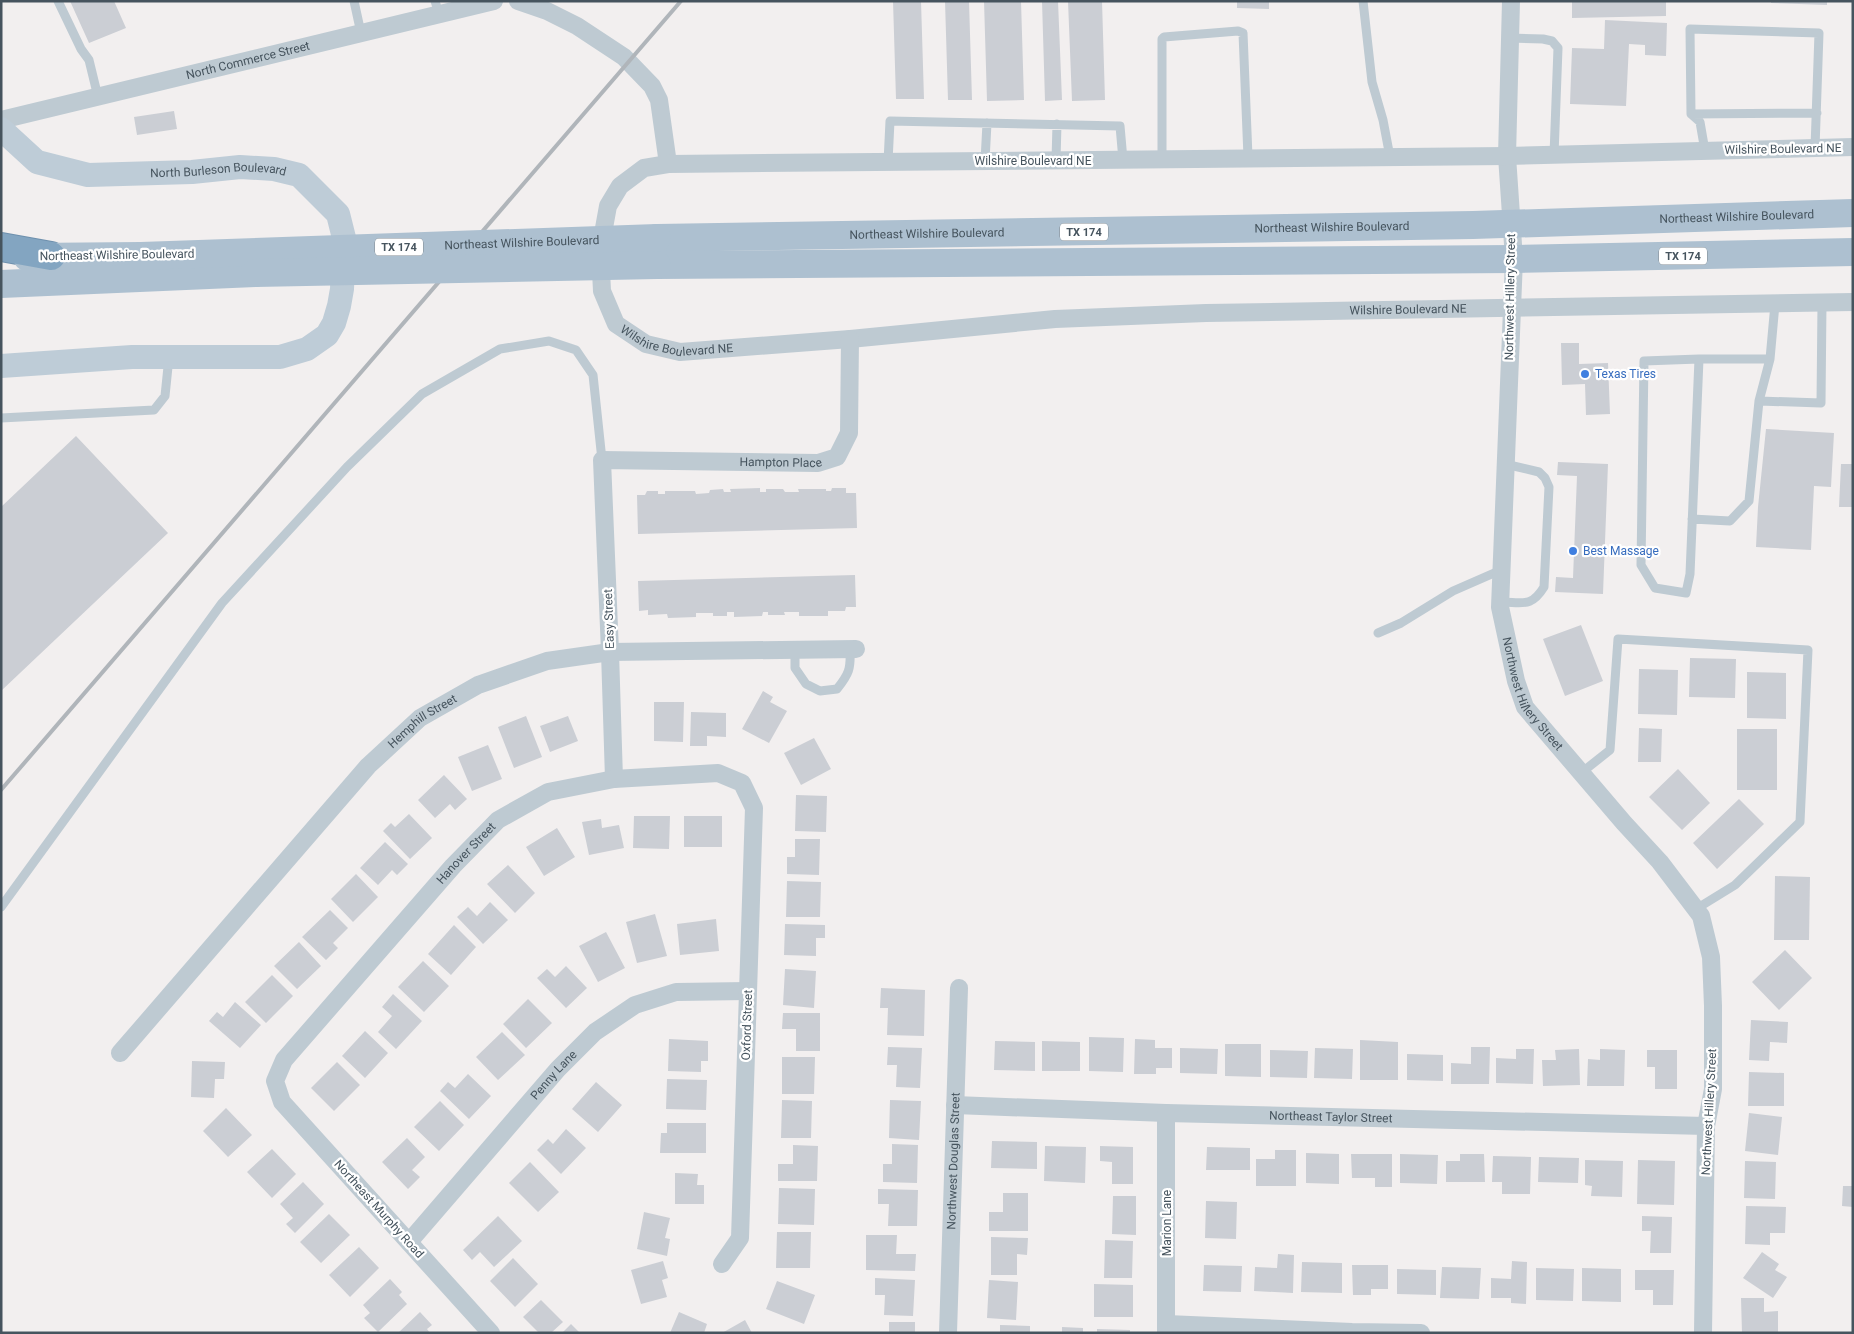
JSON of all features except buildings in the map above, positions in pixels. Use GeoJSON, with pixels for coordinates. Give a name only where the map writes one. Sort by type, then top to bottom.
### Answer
{"type":"FeatureCollection","features":[{"type":"Feature","properties":{"kind":"highway"},"geometry":{"type":"LineString","coordinates":[[1,247],[51,256]]}},
{"type":"Feature","properties":{"kind":"main road","name":"North Burleson Boulevard"},"geometry":{"type":"LineString","coordinates":[[1,129],[37,162],[88,175],[192,172],[240,167],[274,169],[299,176],[338,214],[344,238],[342,289],[337,314],[327,335],[307,348],[280,357],[132,357],[1,366]]}},
{"type":"Feature","properties":{"kind":"main road","name":"Northeast Wilshire Boulevard"},"geometry":{"type":"LineString","coordinates":[[1,284],[657,252],[1853,213]]}},
{"type":"Feature","properties":{"kind":"main road","name":"Northeast Wilshire Boulevard"},"geometry":{"type":"LineString","coordinates":[[1,258],[51,256],[657,252],[1514,259],[1853,252]]}},
{"type":"Feature","properties":{"kind":"street","name":"North Commerce Street"},"geometry":{"type":"LineString","coordinates":[[1,120],[361,33],[437,8],[494,1]]}},
{"type":"Feature","properties":{"kind":"street"},"geometry":{"type":"LineString","coordinates":[[518,1],[547,11],[577,26],[624,56],[652,86],[659,100],[668,164]]}},
{"type":"Feature","properties":{"kind":"street","name":"Northwest Hillery Street"},"geometry":{"type":"LineString","coordinates":[[1511,1],[1506,156],[1514,259],[1500,602],[1516,680],[1525,707],[1624,823],[1660,862],[1701,916],[1712,957],[1713,1089],[1706,1126],[1703,1333]]}},
{"type":"Feature","properties":{"kind":"street","name":"Wilshire Boulevard NE"},"geometry":{"type":"LineString","coordinates":[[1853,147],[1506,156],[668,164],[644,168],[620,186],[608,206],[600,250],[602,291],[616,324],[646,344],[680,352],[850,339],[1055,319],[1206,313],[1853,302]]}},
{"type":"Feature","properties":{"kind":"street","name":"Hampton Place"},"geometry":{"type":"LineString","coordinates":[[602,460],[818,463],[837,456],[850,433],[850,339]]}},
{"type":"Feature","properties":{"kind":"street","name":"Easy Street"},"geometry":{"type":"LineString","coordinates":[[602,460],[614,778]]}},
{"type":"Feature","properties":{"kind":"street","name":"Hemphill Street"},"geometry":{"type":"LineString","coordinates":[[120,1053],[368,766],[420,718],[478,685],[547,661],[610,652],[853,649]]}},
{"type":"Feature","properties":{"kind":"street","name":"Hanover Street"},"geometry":{"type":"LineString","coordinates":[[275,1081],[284,1060],[453,866],[498,820],[548,792],[614,778],[718,773],[742,783]]}},
{"type":"Feature","properties":{"kind":"street","name":"Oxford Street"},"geometry":{"type":"LineString","coordinates":[[722,1264],[740,1238],[754,808],[742,783]]}},
{"type":"Feature","properties":{"kind":"street","name":"Northwest Douglas Street"},"geometry":{"type":"LineString","coordinates":[[948,1333],[959,988]]}},
{"type":"Feature","properties":{"kind":"street","name":"Penny Lane"},"geometry":{"type":"LineString","coordinates":[[409,1242],[558,1069],[594,1032],[635,1005],[676,992],[748,991]]}},
{"type":"Feature","properties":{"kind":"street","name":"Northeast Murphy Road"},"geometry":{"type":"LineString","coordinates":[[275,1081],[282,1102],[491,1333]]}},
{"type":"Feature","properties":{"kind":"street","name":"Northeast Taylor Street"},"geometry":{"type":"LineString","coordinates":[[955,1105],[1166,1113],[1706,1126]]}},
{"type":"Feature","properties":{"kind":"street","name":"Marion Lane"},"geometry":{"type":"LineString","coordinates":[[1166,1113],[1166,1329]]}},
{"type":"Feature","properties":{"kind":"street"},"geometry":{"type":"LineString","coordinates":[[1166,1329],[1421,1333]]}},
{"type":"Feature","properties":{"kind":"lane"},"geometry":{"type":"LineString","coordinates":[[58,1],[81,49],[89,60],[98,97]]}},
{"type":"Feature","properties":{"kind":"lane"},"geometry":{"type":"LineString","coordinates":[[354,1],[361,33]]}},
{"type":"Feature","properties":{"kind":"lane"},"geometry":{"type":"LineString","coordinates":[[1363,1],[1372,82],[1384,120],[1390,157]]}},
{"type":"Feature","properties":{"kind":"lane"},"geometry":{"type":"LineString","coordinates":[[1690,114],[1690,29],[1819,33],[1815,148]]}},
{"type":"Feature","properties":{"kind":"lane"},"geometry":{"type":"LineString","coordinates":[[1162,160],[1162,39],[1164,37],[1238,30],[1243,33],[1248,157]]}},
{"type":"Feature","properties":{"kind":"lane"},"geometry":{"type":"LineString","coordinates":[[1510,38],[1544,39],[1552,41],[1558,48],[1554,155]]}},
{"type":"Feature","properties":{"kind":"lane"},"geometry":{"type":"LineString","coordinates":[[1690,114],[1816,113]]}},
{"type":"Feature","properties":{"kind":"lane"},"geometry":{"type":"LineString","coordinates":[[1690,114],[1700,122],[1705,151]]}},
{"type":"Feature","properties":{"kind":"lane"},"geometry":{"type":"LineString","coordinates":[[888,162],[890,120],[1120,126],[1123,160]]}},
{"type":"Feature","properties":{"kind":"lane"},"geometry":{"type":"LineString","coordinates":[[985,161],[987,123]]}},
{"type":"Feature","properties":{"kind":"lane"},"geometry":{"type":"LineString","coordinates":[[1056,160],[1057,124]]}},
{"type":"Feature","properties":{"kind":"lane"},"geometry":{"type":"LineString","coordinates":[[1759,401],[1821,403],[1822,303]]}},
{"type":"Feature","properties":{"kind":"lane"},"geometry":{"type":"LineString","coordinates":[[1692,519],[1730,521],[1748,501],[1759,401],[1770,359],[1775,304]]}},
{"type":"Feature","properties":{"kind":"lane"},"geometry":{"type":"LineString","coordinates":[[1,907],[222,603],[347,467],[422,394],[500,349],[549,341],[576,350],[593,375],[602,460]]}},
{"type":"Feature","properties":{"kind":"lane"},"geometry":{"type":"LineString","coordinates":[[1,418],[154,410],[165,396],[169,356]]}},
{"type":"Feature","properties":{"kind":"lane"},"geometry":{"type":"LineString","coordinates":[[1699,359],[1690,574],[1686,593],[1655,588],[1640,565],[1644,361],[1699,359],[1770,359]]}},
{"type":"Feature","properties":{"kind":"lane"},"geometry":{"type":"LineString","coordinates":[[1500,602],[1530,602],[1536,599],[1544,587],[1549,487],[1545,478],[1539,472],[1505,464]]}},
{"type":"Feature","properties":{"kind":"lane"},"geometry":{"type":"LineString","coordinates":[[1378,634],[1453,591],[1502,570]]}},
{"type":"Feature","properties":{"kind":"lane"},"geometry":{"type":"LineString","coordinates":[[1581,773],[1610,750],[1618,639],[1808,650],[1800,822],[1734,885],[1696,909]]}},
{"type":"Feature","properties":{"kind":"lane"},"geometry":{"type":"LineString","coordinates":[[795,650],[795,668],[806,684],[820,692],[836,689],[848,674],[853,649]]}},
{"type":"Feature","properties":{"kind":"railway"},"geometry":{"type":"LineString","coordinates":[[1,790],[681,1]]}},
{"type":"Feature","properties":{"kind":"place","name":"Texas Tires"},"geometry":{"type":"Point","coordinates":[1585,374]}},
{"type":"Feature","properties":{"kind":"place","name":"Best Massage"},"geometry":{"type":"Point","coordinates":[1573,551]}}]}
